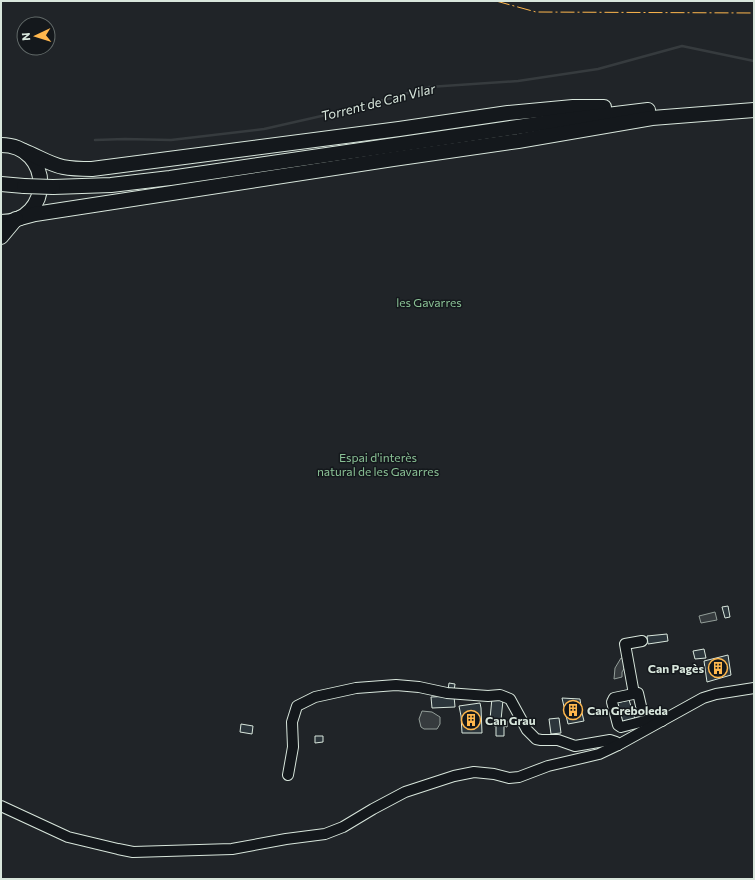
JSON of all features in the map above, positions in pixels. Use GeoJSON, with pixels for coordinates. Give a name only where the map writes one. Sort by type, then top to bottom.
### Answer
{"type":"FeatureCollection","features":[{"type":"Feature","properties":{"kind":"highway"},"geometry":{"type":"LineString","coordinates":[[1,145],[15,147],[37,156],[49,163],[64,168],[92,168],[399,129],[525,111],[573,107],[603,107],[644,110]]}},
{"type":"Feature","properties":{"kind":"highway"},"geometry":{"type":"LineString","coordinates":[[1,184],[53,187],[111,185],[170,178],[644,110],[701,107],[754,109]]}},
{"type":"Feature","properties":{"kind":"highway"},"geometry":{"type":"LineString","coordinates":[[1,222],[35,214],[362,163],[518,141],[652,118],[754,109]]}},
{"type":"Feature","properties":{"kind":"highway"},"geometry":{"type":"LineString","coordinates":[[1,237],[18,218],[28,212],[35,204],[39,196],[41,186],[37,166],[24,151]]}},
{"type":"Feature","properties":{"kind":"street"},"geometry":{"type":"LineString","coordinates":[[634,694],[625,644],[642,641]]}},
{"type":"Feature","properties":{"kind":"street"},"geometry":{"type":"LineString","coordinates":[[288,775],[293,747],[292,722],[297,706],[315,697],[356,688],[408,685],[447,693],[488,696],[500,695],[510,699],[527,730],[536,739],[558,740],[575,746],[610,740],[616,742],[618,745]]}},
{"type":"Feature","properties":{"kind":"street"},"geometry":{"type":"LineString","coordinates":[[1,806],[68,837],[124,851],[232,849],[286,839],[319,836],[332,832],[406,792],[454,776],[474,772],[494,774],[509,778],[518,777],[548,766],[599,754],[703,698],[716,694],[754,688]]}},
{"type":"Feature","properties":{"kind":"street"},"geometry":{"type":"LineString","coordinates":[[641,706],[638,693],[614,698],[612,702],[618,725],[621,727],[656,718],[662,721]]}},
{"type":"Feature","properties":{"kind":"green space","name":"Espai d'interès natural de les Gavarres"},"geometry":{"type":"Polygon","coordinates":[[[1,1],[754,1],[754,879],[1,879],[1,1]]]}},
{"type":"Feature","properties":{"kind":"shaded area"},"geometry":{"type":"Polygon","coordinates":[[[715,612],[717,620],[701,623],[699,616],[715,612]]]}},
{"type":"Feature","properties":{"kind":"shaded area"},"geometry":{"type":"Polygon","coordinates":[[[621,658],[624,659],[625,667],[622,672],[622,677],[614,679],[615,668],[621,658]]]}},
{"type":"Feature","properties":{"kind":"shaded area"},"geometry":{"type":"Polygon","coordinates":[[[422,711],[432,712],[440,717],[440,724],[437,729],[424,729],[421,727],[419,719],[422,711]]]}},
{"type":"Feature","properties":{"kind":"building"},"geometry":{"type":"Polygon","coordinates":[[[728,606],[730,617],[725,618],[722,607],[728,606]]]}},
{"type":"Feature","properties":{"kind":"building"},"geometry":{"type":"Polygon","coordinates":[[[667,634],[668,641],[648,644],[647,636],[667,634]]]}},
{"type":"Feature","properties":{"kind":"building"},"geometry":{"type":"Polygon","coordinates":[[[704,649],[706,658],[695,659],[693,651],[704,649]]]}},
{"type":"Feature","properties":{"kind":"building","name":"Can Pagès"},"geometry":{"type":"Polygon","coordinates":[[[728,655],[731,675],[707,682],[704,661],[728,655]]]}},
{"type":"Feature","properties":{"kind":"building"},"geometry":{"type":"Polygon","coordinates":[[[449,683],[455,684],[454,691],[448,690],[449,683]]]}},
{"type":"Feature","properties":{"kind":"building"},"geometry":{"type":"Polygon","coordinates":[[[454,696],[455,707],[432,708],[431,697],[454,696]]]}},
{"type":"Feature","properties":{"kind":"building"},"geometry":{"type":"Polygon","coordinates":[[[492,698],[503,700],[501,720],[507,721],[507,727],[504,726],[504,736],[496,736],[494,719],[490,719],[492,698]]]}},
{"type":"Feature","properties":{"kind":"building","name":"Can Greboleda"},"geometry":{"type":"Polygon","coordinates":[[[562,698],[580,699],[584,721],[568,724],[562,698]]]}},
{"type":"Feature","properties":{"kind":"building"},"geometry":{"type":"Polygon","coordinates":[[[629,700],[635,719],[622,723],[616,703],[629,700]]]}},
{"type":"Feature","properties":{"kind":"building","name":"Can Grau"},"geometry":{"type":"Polygon","coordinates":[[[480,703],[482,733],[462,733],[459,706],[480,703]]]}},
{"type":"Feature","properties":{"kind":"building"},"geometry":{"type":"Polygon","coordinates":[[[559,718],[561,733],[551,734],[549,719],[559,718]]]}},
{"type":"Feature","properties":{"kind":"building"},"geometry":{"type":"Polygon","coordinates":[[[241,724],[253,726],[252,734],[240,732],[241,724]]]}},
{"type":"Feature","properties":{"kind":"building"},"geometry":{"type":"Polygon","coordinates":[[[315,736],[323,736],[323,742],[315,743],[315,736]]]}},
{"type":"Feature","properties":{"kind":"waterway","name":"Torrent de Can Vilar"},"geometry":{"type":"LineString","coordinates":[[95,140],[171,140],[264,129],[348,110],[429,87],[518,81],[598,69],[682,46],[754,61]]}},
{"type":"Feature","properties":{"kind":"power"},"geometry":{"type":"LineString","coordinates":[[496,1],[536,12],[754,13]]}},
{"type":"Feature","properties":{"kind":"place","name":"Can Pagès"},"geometry":{"type":"Point","coordinates":[718,668]}},
{"type":"Feature","properties":{"kind":"place","name":"Can Greboleda"},"geometry":{"type":"Point","coordinates":[573,710]}},
{"type":"Feature","properties":{"kind":"place","name":"Can Grau"},"geometry":{"type":"Point","coordinates":[471,720]}},
{"type":"Feature","properties":{"kind":"park label","name":"les Gavarres"},"geometry":{"type":"Point","coordinates":[429,302]}}]}
